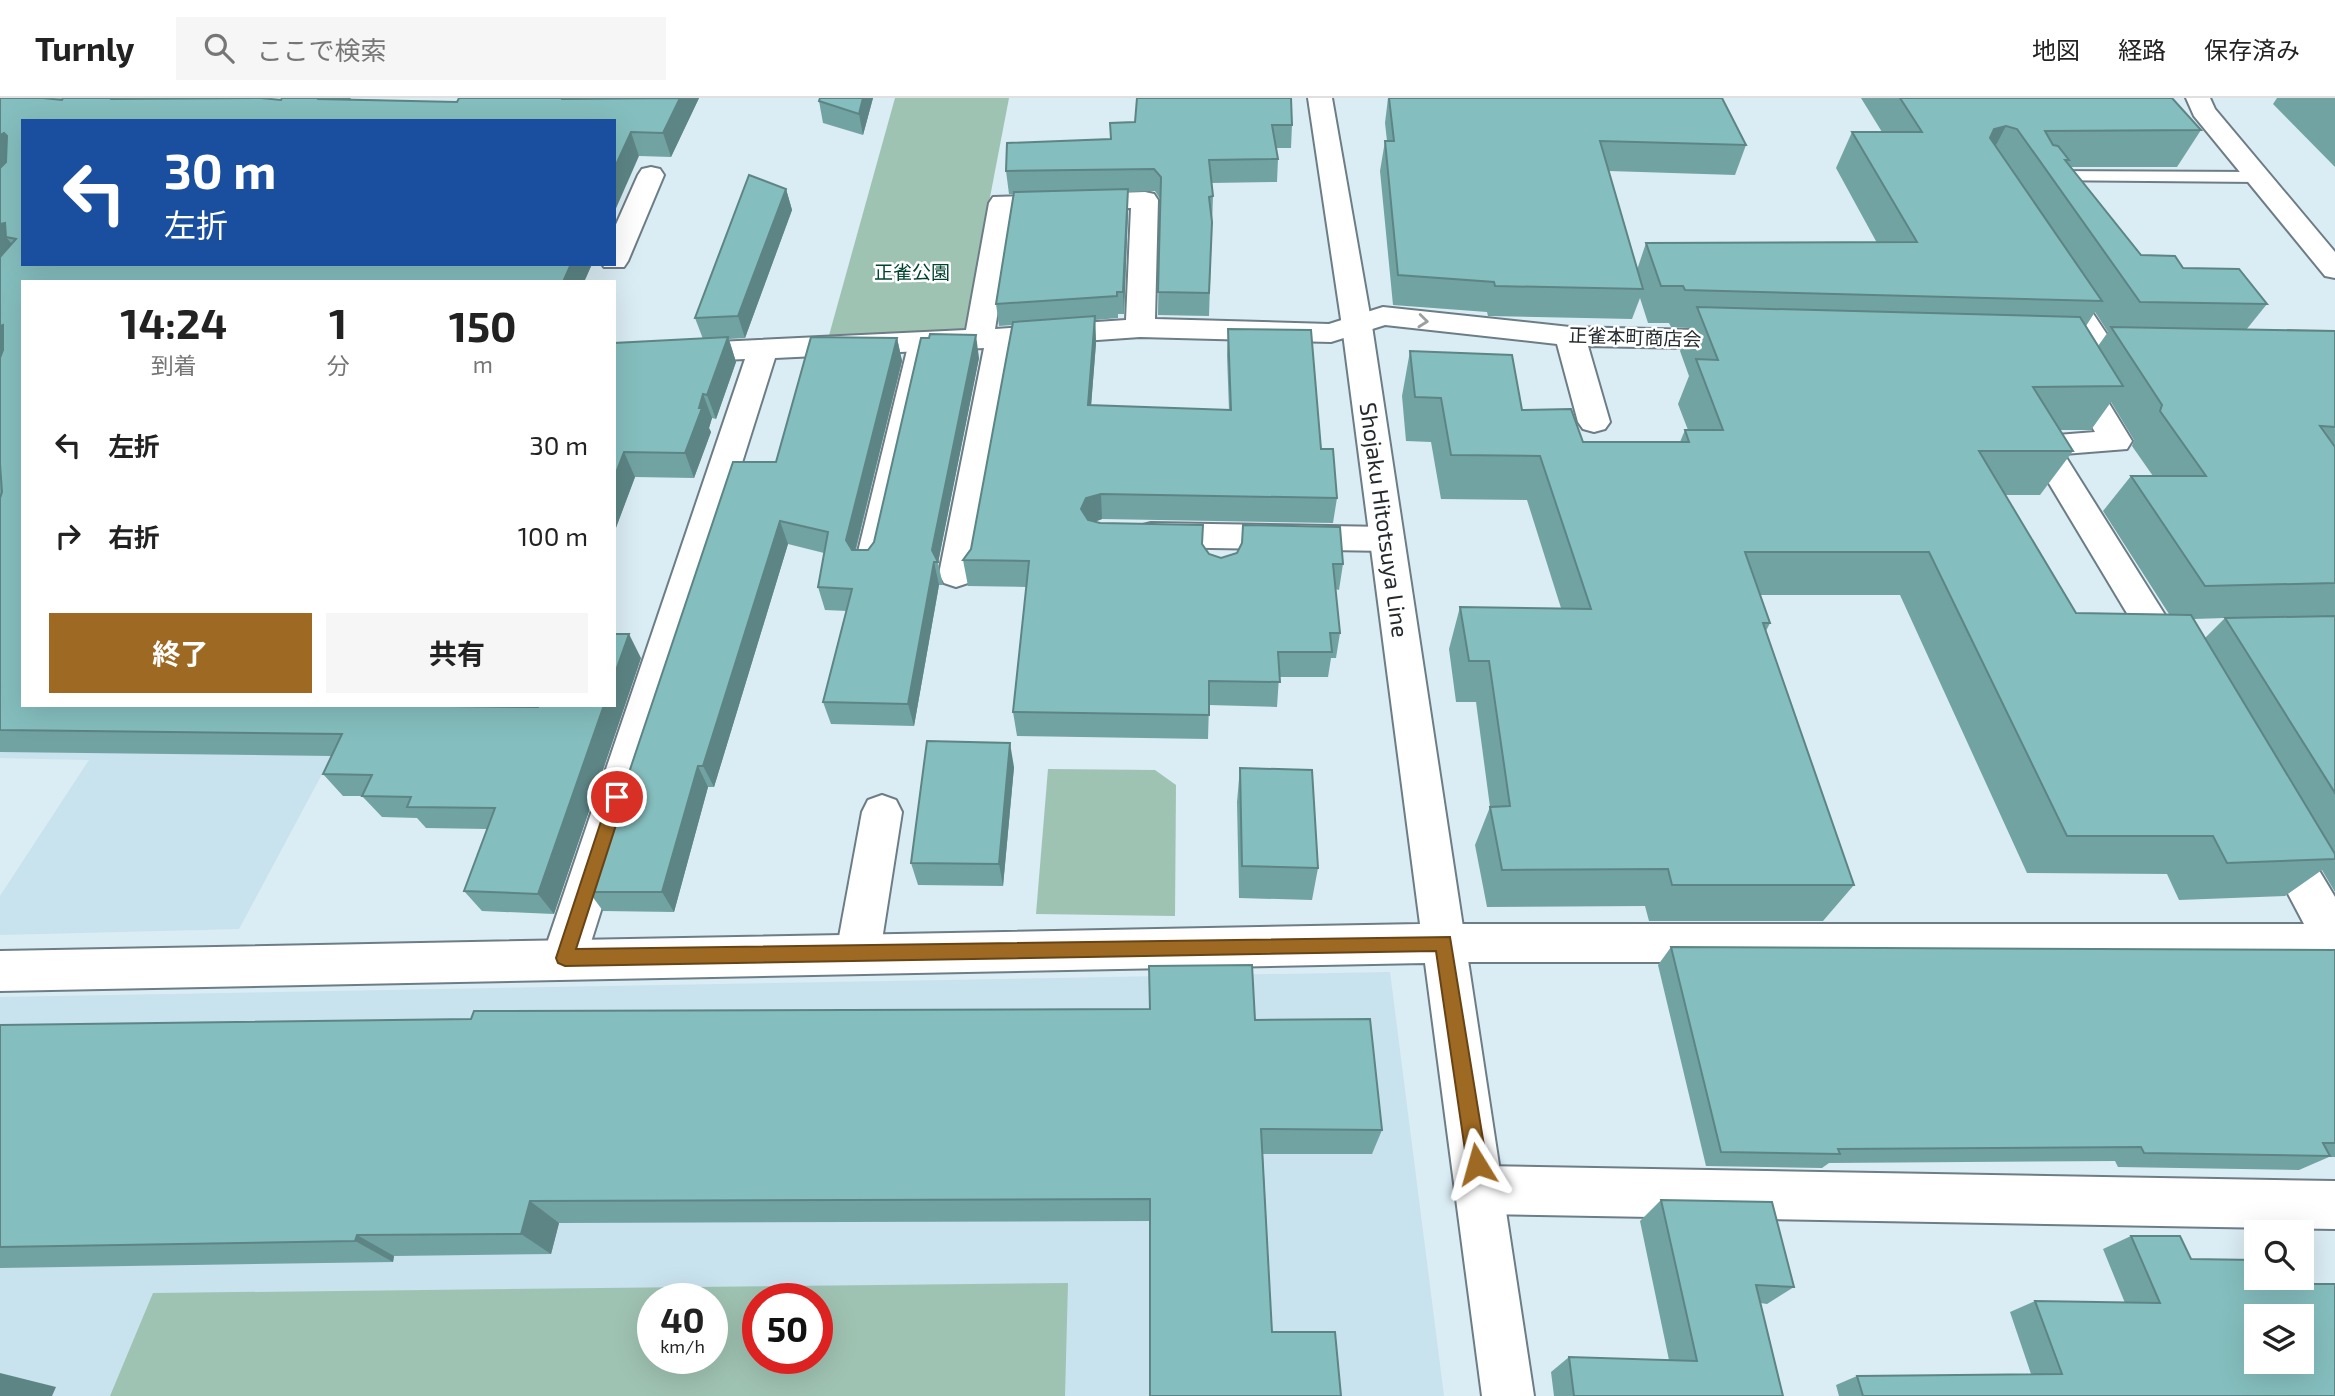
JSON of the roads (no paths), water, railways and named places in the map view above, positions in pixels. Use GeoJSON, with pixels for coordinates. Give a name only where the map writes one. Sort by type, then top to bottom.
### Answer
{"type":"FeatureCollection","features":[{"type":"Feature","properties":{"kind":"street","name":"Shojaku Hitotsuya Line"},"geometry":{"type":"LineString","coordinates":[[1320,98],[1357,326],[1508,1396]]}},
{"type":"Feature","properties":{"kind":"street"},"geometry":{"type":"LineString","coordinates":[[2198,98],[2203,111],[2335,270]]}},
{"type":"Feature","properties":{"kind":"street"},"geometry":{"type":"LineString","coordinates":[[616,257],[650,175]]}},
{"type":"Feature","properties":{"kind":"street"},"geometry":{"type":"LineString","coordinates":[[956,574],[990,338],[1002,203],[1145,200],[1140,328]]}},
{"type":"Feature","properties":{"kind":"street"},"geometry":{"type":"LineString","coordinates":[[2044,262],[2116,351],[2060,349],[2116,441],[2042,445],[2188,683]]}},
{"type":"Feature","properties":{"kind":"street","name":"正雀本町商店会"},"geometry":{"type":"LineString","coordinates":[[616,358],[1140,328],[1331,333],[1382,316],[1570,335],[1761,341]]}},
{"type":"Feature","properties":{"kind":"street"},"geometry":{"type":"LineString","coordinates":[[1570,335],[1594,422]]}},
{"type":"Feature","properties":{"kind":"street"},"geometry":{"type":"LineString","coordinates":[[565,958],[763,350]]}},
{"type":"Feature","properties":{"kind":"street"},"geometry":{"type":"LineString","coordinates":[[1115,534],[1222,552],[1387,539]]}},
{"type":"Feature","properties":{"kind":"street"},"geometry":{"type":"LineString","coordinates":[[2161,636],[2201,635]]}},
{"type":"Feature","properties":{"kind":"street"},"geometry":{"type":"LineString","coordinates":[[0,971],[1444,943],[2333,951],[2323,915],[2262,810]]}},
{"type":"Feature","properties":{"kind":"street"},"geometry":{"type":"LineString","coordinates":[[858,953],[882,812]]}},
{"type":"Feature","properties":{"kind":"street"},"geometry":{"type":"LineString","coordinates":[[1481,1190],[2335,1205]]}},
{"type":"Feature","properties":{"kind":"lane"},"geometry":{"type":"LineString","coordinates":[[2188,125],[2215,125]]}},
{"type":"Feature","properties":{"kind":"lane"},"geometry":{"type":"LineString","coordinates":[[2040,176],[2257,177]]}},
{"type":"Feature","properties":{"kind":"lane"},"geometry":{"type":"LineString","coordinates":[[866,564],[918,342]]}},
{"type":"Feature","properties":{"kind":"park label","name":"正雀公園"},"geometry":{"type":"Point","coordinates":[912,272]}}]}
